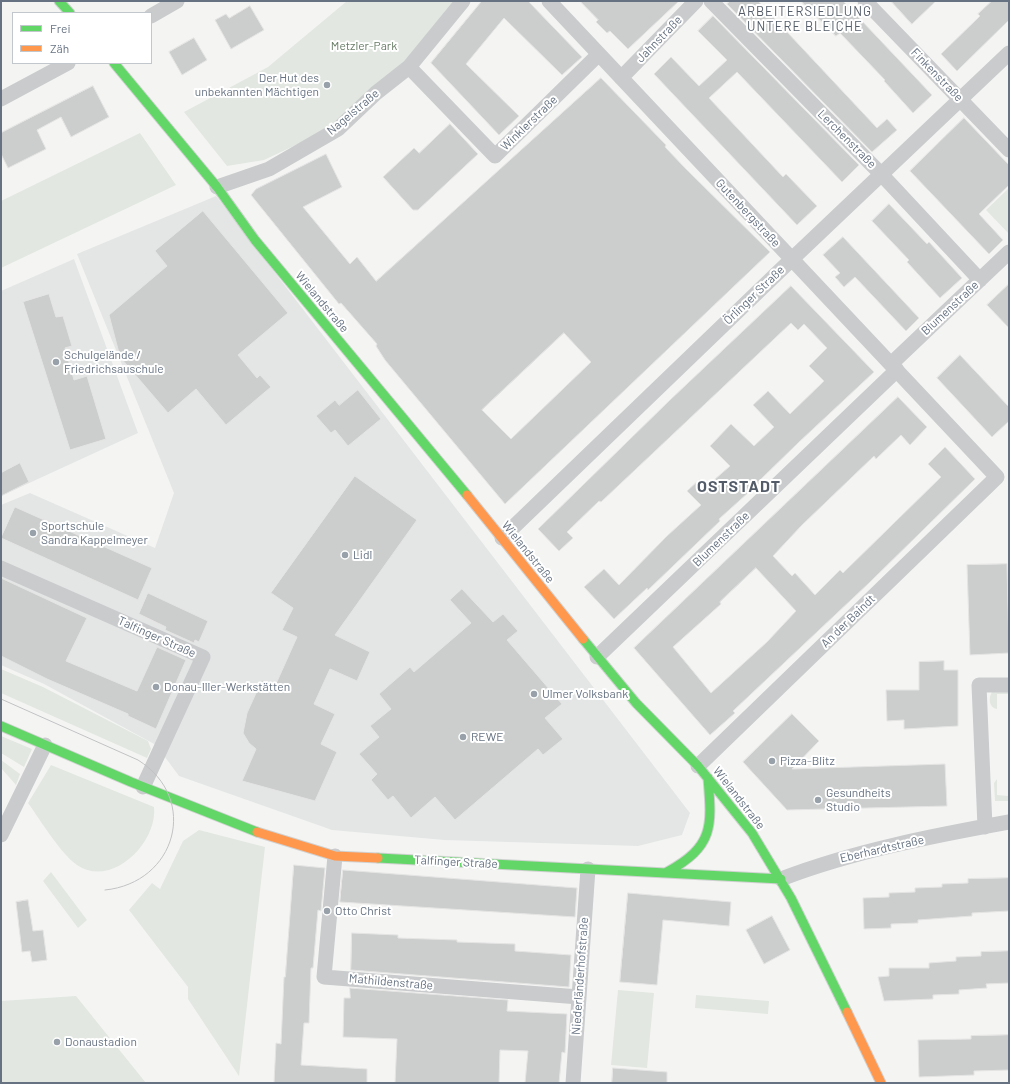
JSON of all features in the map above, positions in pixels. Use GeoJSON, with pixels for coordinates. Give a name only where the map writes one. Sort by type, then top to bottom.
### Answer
{"type":"FeatureCollection","features":[{"type":"Feature","properties":{"kind":"street"},"geometry":{"type":"LineString","coordinates":[[59,1],[69,12]]}},
{"type":"Feature","properties":{"kind":"street"},"geometry":{"type":"LineString","coordinates":[[152,15],[177,1]]}},
{"type":"Feature","properties":{"kind":"street","name":"Nagelstraße"},"geometry":{"type":"LineString","coordinates":[[217,187],[269,169],[338,129],[376,92],[409,67],[463,1]]}},
{"type":"Feature","properties":{"kind":"street","name":"Gutenbergstraße"},"geometry":{"type":"LineString","coordinates":[[549,1],[998,476]]}},
{"type":"Feature","properties":{"kind":"street","name":"Jahnstraße"},"geometry":{"type":"LineString","coordinates":[[621,78],[696,1]]}},
{"type":"Feature","properties":{"kind":"street","name":"Lerchenstraße"},"geometry":{"type":"LineString","coordinates":[[711,1],[882,175],[980,280]]}},
{"type":"Feature","properties":{"kind":"street","name":"Finkenstraße"},"geometry":{"type":"LineString","coordinates":[[873,4],[1009,150]]}},
{"type":"Feature","properties":{"kind":"street","name":"Örlinger Straße"},"geometry":{"type":"LineString","coordinates":[[502,538],[1009,53]]}},
{"type":"Feature","properties":{"kind":"street","name":"Winklerstraße"},"geometry":{"type":"LineString","coordinates":[[409,67],[495,156],[599,54]]}},
{"type":"Feature","properties":{"kind":"street"},"geometry":{"type":"LineString","coordinates":[[1,99],[66,64]]}},
{"type":"Feature","properties":{"kind":"street","name":"Wielandstraße"},"geometry":{"type":"LineString","coordinates":[[115,64],[217,187],[255,240],[502,538],[597,657],[636,703],[698,766],[752,833],[781,879],[881,1083]]}},
{"type":"Feature","properties":{"kind":"street","name":"Blumenstraße"},"geometry":{"type":"LineString","coordinates":[[597,657],[894,367],[1009,252]]}},
{"type":"Feature","properties":{"kind":"street","name":"An der Baindt"},"geometry":{"type":"LineString","coordinates":[[698,766],[998,476]]}},
{"type":"Feature","properties":{"kind":"street","name":"Talfinger Straße"},"geometry":{"type":"LineString","coordinates":[[1,568],[203,657],[143,787]]}},
{"type":"Feature","properties":{"kind":"street"},"geometry":{"type":"LineString","coordinates":[[985,827],[979,685],[1009,684]]}},
{"type":"Feature","properties":{"kind":"street","name":"Talfinger Straße"},"geometry":{"type":"LineString","coordinates":[[1,726],[143,787],[251,830],[310,850],[335,856],[781,879]]}},
{"type":"Feature","properties":{"kind":"street"},"geometry":{"type":"LineString","coordinates":[[1,835],[45,745]]}},
{"type":"Feature","properties":{"kind":"street"},"geometry":{"type":"LineString","coordinates":[[667,872],[687,861],[696,854],[708,832],[710,809],[708,778]]}},
{"type":"Feature","properties":{"kind":"street","name":"Eberhardtstraße"},"geometry":{"type":"LineString","coordinates":[[781,879],[817,865],[875,850],[1009,822]]}},
{"type":"Feature","properties":{"kind":"street","name":"Mathildenstraße"},"geometry":{"type":"LineString","coordinates":[[335,856],[324,977],[579,998]]}},
{"type":"Feature","properties":{"kind":"street","name":"Niederländerhofstraße"},"geometry":{"type":"LineString","coordinates":[[573,1083],[588,869]]}},
{"type":"Feature","properties":{"kind":"shaded area"},"geometry":{"type":"Polygon","coordinates":[[[216,196],[690,813],[682,835],[638,846],[444,840],[332,830],[179,776],[156,745],[44,684],[1,665],[1,505],[30,493],[155,548],[174,493],[77,254],[216,196]]]}},
{"type":"Feature","properties":{"kind":"shaded area","name":"Schulgelände / Friedrichsauschule"},"geometry":{"type":"Polygon","coordinates":[[[74,259],[138,433],[1,496],[1,291],[74,259]]]}},
{"type":"Feature","properties":{"kind":"green space","name":"Metzler-Park"},"geometry":{"type":"Polygon","coordinates":[[[347,1],[463,1],[376,93],[315,136],[264,160],[227,166],[184,112],[268,67],[347,1]]]}},
{"type":"Feature","properties":{"kind":"green space"},"geometry":{"type":"Polygon","coordinates":[[[140,133],[176,185],[1,268],[1,201],[140,133]]]}},
{"type":"Feature","properties":{"kind":"green space"},"geometry":{"type":"Polygon","coordinates":[[[1009,188],[1009,234],[986,210],[1009,188]]]}},
{"type":"Feature","properties":{"kind":"green space"},"geometry":{"type":"Polygon","coordinates":[[[1,669],[43,687],[148,741],[151,749],[147,758],[1,693],[1,669]]]}},
{"type":"Feature","properties":{"kind":"green space"},"geometry":{"type":"Polygon","coordinates":[[[1009,689],[1009,694],[997,694],[997,709],[992,707],[990,700],[992,692],[1009,689]]]}},
{"type":"Feature","properties":{"kind":"green space"},"geometry":{"type":"Polygon","coordinates":[[[1,736],[32,749],[24,767],[1,753],[1,736]]]}},
{"type":"Feature","properties":{"kind":"green space"},"geometry":{"type":"Polygon","coordinates":[[[1,760],[20,774],[16,785],[1,768],[1,760]]]}},
{"type":"Feature","properties":{"kind":"green space"},"geometry":{"type":"Polygon","coordinates":[[[51,765],[154,807],[153,821],[149,834],[141,847],[130,858],[118,866],[104,871],[91,871],[77,865],[64,853],[28,803],[51,765]]]}},
{"type":"Feature","properties":{"kind":"green space"},"geometry":{"type":"Polygon","coordinates":[[[997,779],[997,795],[1009,796],[1009,801],[995,801],[994,783],[997,779]]]}},
{"type":"Feature","properties":{"kind":"green space"},"geometry":{"type":"Polygon","coordinates":[[[199,830],[265,847],[239,1076],[188,999],[188,987],[129,910],[152,883],[160,889],[183,841],[199,830]]]}},
{"type":"Feature","properties":{"kind":"green space"},"geometry":{"type":"Polygon","coordinates":[[[51,872],[87,920],[78,928],[43,881],[51,872]]]}},
{"type":"Feature","properties":{"kind":"green space"},"geometry":{"type":"Polygon","coordinates":[[[618,990],[654,993],[647,1068],[611,1065],[618,990]]]}},
{"type":"Feature","properties":{"kind":"green space"},"geometry":{"type":"Polygon","coordinates":[[[696,995],[769,1001],[768,1014],[695,1008],[696,995]]]}},
{"type":"Feature","properties":{"kind":"green space","name":"Donaustadion"},"geometry":{"type":"Polygon","coordinates":[[[76,996],[146,1083],[1,1083],[1,1001],[76,996]]]}},
{"type":"Feature","properties":{"kind":"building"},"geometry":{"type":"Polygon","coordinates":[[[482,1],[528,1],[582,57],[562,75],[504,18],[466,64],[519,116],[499,135],[431,63],[482,1]]]}},
{"type":"Feature","properties":{"kind":"building"},"geometry":{"type":"Polygon","coordinates":[[[580,1],[679,1],[628,49],[610,31],[607,33],[596,22],[598,20],[580,1]]]}},
{"type":"Feature","properties":{"kind":"building"},"geometry":{"type":"Polygon","coordinates":[[[730,1],[758,1],[877,128],[887,119],[897,130],[872,152],[727,4],[730,1]]]}},
{"type":"Feature","properties":{"kind":"building"},"geometry":{"type":"Polygon","coordinates":[[[801,1],[843,1],[932,95],[913,113],[884,81],[885,80],[840,33],[836,36],[801,1]]]}},
{"type":"Feature","properties":{"kind":"building"},"geometry":{"type":"Polygon","coordinates":[[[891,1],[936,1],[912,24],[891,1]]]}},
{"type":"Feature","properties":{"kind":"building"},"geometry":{"type":"Polygon","coordinates":[[[992,1],[1009,1],[1009,20],[957,71],[941,54],[980,16],[978,14],[992,1]]]}},
{"type":"Feature","properties":{"kind":"building"},"geometry":{"type":"Polygon","coordinates":[[[250,6],[264,30],[231,49],[215,20],[226,14],[229,18],[250,6]]]}},
{"type":"Feature","properties":{"kind":"building"},"geometry":{"type":"Polygon","coordinates":[[[713,16],[859,165],[842,182],[737,72],[709,98],[783,177],[786,174],[817,206],[797,225],[654,74],[671,57],[699,86],[727,60],[698,31],[713,16]]]}},
{"type":"Feature","properties":{"kind":"building"},"geometry":{"type":"Polygon","coordinates":[[[194,38],[207,60],[182,75],[169,52],[194,38]]]}},
{"type":"Feature","properties":{"kind":"building"},"geometry":{"type":"Polygon","coordinates":[[[601,78],[666,145],[665,147],[686,169],[770,252],[505,504],[385,360],[376,346],[377,344],[341,303],[339,304],[251,195],[256,189],[326,154],[342,187],[303,207],[350,264],[357,257],[376,281],[601,78]],[[564,333],[482,410],[511,439],[591,362],[564,333]]]}},
{"type":"Feature","properties":{"kind":"building"},"geometry":{"type":"Polygon","coordinates":[[[93,86],[109,117],[71,137],[61,117],[37,130],[46,149],[8,168],[1,154],[1,133],[93,86]]]}},
{"type":"Feature","properties":{"kind":"building"},"geometry":{"type":"Polygon","coordinates":[[[964,118],[1009,165],[1009,185],[979,214],[1003,240],[989,254],[910,171],[964,118]]]}},
{"type":"Feature","properties":{"kind":"building"},"geometry":{"type":"Polygon","coordinates":[[[450,124],[478,154],[418,210],[413,210],[383,177],[414,148],[419,153],[450,124]]]}},
{"type":"Feature","properties":{"kind":"building"},"geometry":{"type":"Polygon","coordinates":[[[889,204],[927,244],[929,242],[962,278],[940,298],[907,262],[909,260],[872,221],[889,204]]]}},
{"type":"Feature","properties":{"kind":"building"},"geometry":{"type":"Polygon","coordinates":[[[203,211],[288,313],[238,355],[257,378],[260,375],[271,387],[226,425],[196,389],[168,413],[120,357],[109,315],[167,266],[155,251],[203,211]]]}},
{"type":"Feature","properties":{"kind":"building"},"geometry":{"type":"Polygon","coordinates":[[[843,237],[919,318],[906,331],[855,277],[844,287],[835,277],[840,273],[823,255],[843,237]]]}},
{"type":"Feature","properties":{"kind":"building"},"geometry":{"type":"Polygon","coordinates":[[[1009,284],[1009,328],[987,305],[1009,284]]]}},
{"type":"Feature","properties":{"kind":"building"},"geometry":{"type":"Polygon","coordinates":[[[791,286],[874,372],[798,443],[758,482],[759,483],[719,519],[720,521],[648,590],[647,588],[614,619],[584,587],[604,569],[619,585],[667,536],[701,505],[687,491],[700,479],[706,487],[730,466],[710,446],[731,424],[754,446],[774,427],[753,405],[768,391],[790,414],[824,381],[809,366],[827,348],[804,324],[798,330],[791,323],[601,502],[599,501],[567,532],[573,538],[559,551],[538,529],[669,401],[791,286]]]}},
{"type":"Feature","properties":{"kind":"building"},"geometry":{"type":"Polygon","coordinates":[[[49,294],[56,317],[63,316],[72,346],[65,348],[74,380],[87,376],[106,439],[70,450],[23,302],[49,294]]]}},
{"type":"Feature","properties":{"kind":"building"},"geometry":{"type":"Polygon","coordinates":[[[960,355],[1009,407],[1009,421],[992,437],[937,378],[960,355]]]}},
{"type":"Feature","properties":{"kind":"building"},"geometry":{"type":"Polygon","coordinates":[[[358,390],[381,419],[348,446],[335,430],[331,433],[316,416],[335,400],[339,405],[358,390]]]}},
{"type":"Feature","properties":{"kind":"building"},"geometry":{"type":"Polygon","coordinates":[[[898,397],[927,427],[910,445],[901,435],[876,459],[874,456],[802,525],[773,556],[792,576],[795,573],[815,595],[840,570],[843,573],[941,477],[928,464],[945,447],[975,479],[869,583],[733,711],[735,713],[710,735],[634,648],[898,397]],[[756,568],[720,602],[721,604],[673,647],[711,693],[767,642],[796,611],[756,568]]]}},
{"type":"Feature","properties":{"kind":"building"},"geometry":{"type":"Polygon","coordinates":[[[20,463],[29,482],[1,496],[1,473],[20,463]]]}},
{"type":"Feature","properties":{"kind":"building"},"geometry":{"type":"Polygon","coordinates":[[[355,476],[417,520],[335,635],[370,652],[357,681],[330,669],[314,704],[335,714],[321,744],[337,752],[315,801],[242,781],[256,749],[249,743],[243,733],[247,713],[262,680],[275,686],[297,637],[282,630],[293,608],[271,593],[355,476]]]}},
{"type":"Feature","properties":{"kind":"building"},"geometry":{"type":"Polygon","coordinates":[[[15,507],[152,568],[138,600],[1,538],[15,507]]]}},
{"type":"Feature","properties":{"kind":"building"},"geometry":{"type":"Polygon","coordinates":[[[1007,564],[1009,653],[970,655],[967,565],[1007,564]]]}},
{"type":"Feature","properties":{"kind":"building"},"geometry":{"type":"Polygon","coordinates":[[[1,578],[87,618],[66,661],[137,691],[157,647],[186,660],[156,729],[128,716],[128,714],[47,679],[1,656],[1,578]]]}},
{"type":"Feature","properties":{"kind":"building"},"geometry":{"type":"Polygon","coordinates":[[[462,589],[493,622],[503,614],[518,631],[507,640],[562,704],[545,718],[563,739],[543,755],[538,749],[455,820],[435,797],[411,818],[393,796],[388,800],[371,780],[377,774],[359,754],[379,737],[370,726],[391,709],[379,694],[410,667],[414,672],[471,623],[450,600],[462,589]]]}},
{"type":"Feature","properties":{"kind":"building"},"geometry":{"type":"Polygon","coordinates":[[[148,593],[208,621],[199,642],[195,640],[194,643],[165,630],[166,627],[139,614],[148,593]]]}},
{"type":"Feature","properties":{"kind":"building"},"geometry":{"type":"Polygon","coordinates":[[[944,661],[944,670],[958,670],[958,726],[904,729],[904,720],[887,721],[886,690],[919,690],[919,662],[944,661]]]}},
{"type":"Feature","properties":{"kind":"building"},"geometry":{"type":"Polygon","coordinates":[[[792,714],[819,741],[792,769],[945,764],[947,806],[787,810],[743,762],[792,714]]]}},
{"type":"Feature","properties":{"kind":"building"},"geometry":{"type":"Polygon","coordinates":[[[294,865],[325,868],[321,911],[318,910],[313,968],[311,968],[309,1023],[304,1023],[301,1065],[367,1069],[367,1083],[274,1083],[276,1043],[281,1044],[284,977],[294,865]]]}},
{"type":"Feature","properties":{"kind":"building"},"geometry":{"type":"Polygon","coordinates":[[[343,870],[577,888],[575,917],[340,902],[343,870]]]}},
{"type":"Feature","properties":{"kind":"building"},"geometry":{"type":"Polygon","coordinates":[[[1009,878],[1009,911],[972,913],[972,916],[918,920],[918,923],[891,924],[891,928],[864,929],[863,898],[889,897],[889,893],[915,892],[915,888],[942,887],[942,884],[968,883],[968,879],[1009,878]]]}},
{"type":"Feature","properties":{"kind":"building"},"geometry":{"type":"Polygon","coordinates":[[[628,893],[731,902],[729,926],[663,920],[657,985],[620,982],[628,893]]]}},
{"type":"Feature","properties":{"kind":"building"},"geometry":{"type":"Polygon","coordinates":[[[28,900],[33,931],[43,930],[47,960],[32,962],[30,951],[22,952],[16,902],[28,900]]]}},
{"type":"Feature","properties":{"kind":"building"},"geometry":{"type":"Polygon","coordinates":[[[772,916],[790,950],[764,964],[746,930],[772,916]]]}},
{"type":"Feature","properties":{"kind":"building"},"geometry":{"type":"Polygon","coordinates":[[[352,933],[398,935],[398,938],[457,940],[457,942],[515,944],[515,951],[571,955],[569,987],[351,970],[352,933]]]}},
{"type":"Feature","properties":{"kind":"building"},"geometry":{"type":"Polygon","coordinates":[[[1009,951],[1009,983],[986,984],[987,988],[959,990],[959,994],[933,995],[933,999],[884,1001],[878,977],[889,976],[889,968],[929,968],[929,963],[956,961],[956,957],[981,956],[981,952],[1009,951]]]}},
{"type":"Feature","properties":{"kind":"building"},"geometry":{"type":"Polygon","coordinates":[[[350,988],[508,1000],[507,1011],[567,1014],[565,1053],[562,1052],[559,1083],[525,1083],[528,1051],[500,1050],[499,1083],[395,1083],[397,1039],[343,1037],[344,998],[350,998],[350,988]]]}},
{"type":"Feature","properties":{"kind":"building"},"geometry":{"type":"Polygon","coordinates":[[[1009,1035],[1009,1070],[974,1071],[974,1075],[919,1077],[918,1040],[971,1039],[971,1036],[1009,1035]]]}},
{"type":"Feature","properties":{"kind":"building"},"geometry":{"type":"Polygon","coordinates":[[[613,1068],[667,1072],[667,1083],[612,1083],[613,1068]]]}},
{"type":"Feature","properties":{"kind":"tram line"},"geometry":{"type":"LineString","coordinates":[[1,699],[138,760],[157,776],[169,796],[174,816],[171,837],[163,856],[149,872],[129,884],[105,890]]}},
{"type":"Feature","properties":{"kind":"traffic: fast"},"geometry":{"type":"LineString","coordinates":[[59,1],[69,12]]}},
{"type":"Feature","properties":{"kind":"traffic: fast"},"geometry":{"type":"LineString","coordinates":[[115,64],[217,187],[255,240],[467,495]]}},
{"type":"Feature","properties":{"kind":"traffic: fast"},"geometry":{"type":"LineString","coordinates":[[583,639],[636,703],[698,766],[752,833],[791,898],[847,1012]]}},
{"type":"Feature","properties":{"kind":"traffic: fast"},"geometry":{"type":"LineString","coordinates":[[1,726],[131,782],[257,832]]}},
{"type":"Feature","properties":{"kind":"traffic: fast"},"geometry":{"type":"LineString","coordinates":[[667,872],[682,863],[694,853],[702,844],[707,834],[710,810],[708,778]]}},
{"type":"Feature","properties":{"kind":"traffic: fast"},"geometry":{"type":"LineString","coordinates":[[378,858],[781,879]]}},
{"type":"Feature","properties":{"kind":"traffic: slow"},"geometry":{"type":"LineString","coordinates":[[467,495],[583,639]]}},
{"type":"Feature","properties":{"kind":"traffic: slow"},"geometry":{"type":"LineString","coordinates":[[257,832],[335,856],[378,858]]}},
{"type":"Feature","properties":{"kind":"traffic: slow"},"geometry":{"type":"LineString","coordinates":[[847,1012],[881,1083]]}},
{"type":"Feature","properties":{"kind":"place","name":"Der Hut des unbekannten Mächtigen"},"geometry":{"type":"Point","coordinates":[327,85]}},
{"type":"Feature","properties":{"kind":"place","name":"Schulgelände / Friedrichsauschule"},"geometry":{"type":"Point","coordinates":[56,362]}},
{"type":"Feature","properties":{"kind":"place","name":"Sportschule Sandra Kappelmeyer"},"geometry":{"type":"Point","coordinates":[33,533]}},
{"type":"Feature","properties":{"kind":"place","name":"Lidl"},"geometry":{"type":"Point","coordinates":[345,555]}},
{"type":"Feature","properties":{"kind":"place","name":"Donau-Iller-Werkstätten"},"geometry":{"type":"Point","coordinates":[156,687]}},
{"type":"Feature","properties":{"kind":"place","name":"Ulmer Volksbank"},"geometry":{"type":"Point","coordinates":[534,694]}},
{"type":"Feature","properties":{"kind":"place","name":"REWE"},"geometry":{"type":"Point","coordinates":[463,737]}},
{"type":"Feature","properties":{"kind":"place","name":"Pizza-Blitz"},"geometry":{"type":"Point","coordinates":[772,761]}},
{"type":"Feature","properties":{"kind":"place","name":"Gesundheits Studio"},"geometry":{"type":"Point","coordinates":[818,800]}},
{"type":"Feature","properties":{"kind":"place","name":"Otto Christ"},"geometry":{"type":"Point","coordinates":[327,911]}},
{"type":"Feature","properties":{"kind":"place","name":"Donaustadion"},"geometry":{"type":"Point","coordinates":[57,1042]}},
{"type":"Feature","properties":{"kind":"district","name":"ARBEITERSIEDLUNG UNTERE BLEICHE"},"geometry":{"type":"Point","coordinates":[805,20]}},
{"type":"Feature","properties":{"kind":"district","name":"OSTSTADT"},"geometry":{"type":"Point","coordinates":[739,487]}}]}
